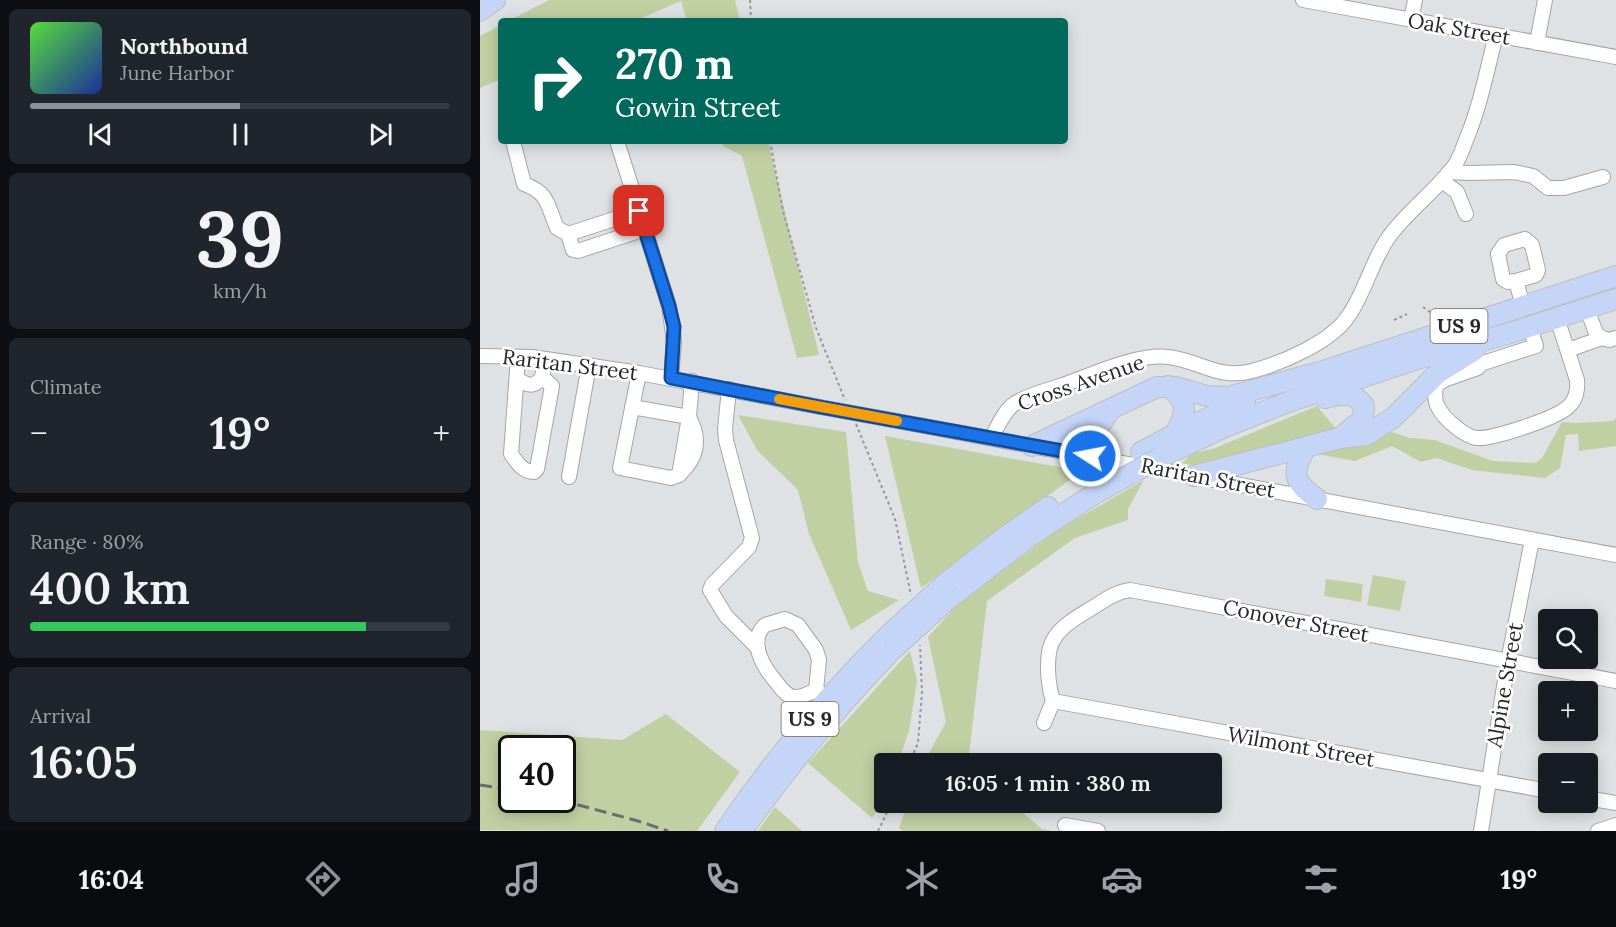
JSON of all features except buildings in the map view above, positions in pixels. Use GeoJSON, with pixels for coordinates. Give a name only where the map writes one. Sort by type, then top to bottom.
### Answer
{"type":"FeatureCollection","features":[{"type":"Feature","properties":{"kind":"highway"},"geometry":{"type":"LineString","coordinates":[[480,4],[489,0]]}},
{"type":"Feature","properties":{"kind":"highway"},"geometry":{"type":"LineString","coordinates":[[480,11],[495,0]]}},
{"type":"Feature","properties":{"kind":"highway","name":"US 9"},"geometry":{"type":"LineString","coordinates":[[744,820],[821,695],[891,641],[947,591],[1027,538],[1141,452],[1175,434],[1302,377],[1616,276]]}},
{"type":"Feature","properties":{"kind":"highway","name":"US 9"},"geometry":{"type":"LineString","coordinates":[[1085,492],[1269,409],[1426,357],[1616,299]]}},
{"type":"Feature","properties":{"kind":"highway"},"geometry":{"type":"LineString","coordinates":[[1194,476],[1340,438],[1366,435],[1386,423],[1441,376],[1475,358],[1510,333]]}},
{"type":"Feature","properties":{"kind":"highway"},"geometry":{"type":"LineString","coordinates":[[1032,446],[1110,410],[1151,388],[1168,386],[1222,398],[1302,377]]}},
{"type":"Feature","properties":{"kind":"highway"},"geometry":{"type":"LineString","coordinates":[[1168,386],[1180,397],[1184,407],[1183,418],[1175,434]]}},
{"type":"Feature","properties":{"kind":"highway"},"geometry":{"type":"LineString","coordinates":[[1269,409],[1337,395],[1354,396],[1364,406],[1364,415],[1356,427],[1340,438]]}},
{"type":"Feature","properties":{"kind":"highway"},"geometry":{"type":"LineString","coordinates":[[1090,456],[1096,431],[1110,410]]}},
{"type":"Feature","properties":{"kind":"highway"},"geometry":{"type":"LineString","coordinates":[[1066,451],[1070,437],[1084,421]]}},
{"type":"Feature","properties":{"kind":"highway"},"geometry":{"type":"LineString","coordinates":[[1306,447],[1297,466],[1296,478],[1303,488],[1317,499]]}},
{"type":"Feature","properties":{"kind":"highway","name":"US 9"},"geometry":{"type":"LineString","coordinates":[[725,831],[744,820],[891,641]]}},
{"type":"Feature","properties":{"kind":"street","name":"Oak Street"},"geometry":{"type":"LineString","coordinates":[[1303,0],[1616,57]]}},
{"type":"Feature","properties":{"kind":"street"},"geometry":{"type":"LineString","coordinates":[[1411,20],[1414,0]]}},
{"type":"Feature","properties":{"kind":"street"},"geometry":{"type":"LineString","coordinates":[[1537,43],[1545,0]]}},
{"type":"Feature","properties":{"kind":"street","name":"Cross Avenue"},"geometry":{"type":"LineString","coordinates":[[992,438],[1005,413],[1020,400],[1133,361],[1156,357],[1171,358],[1217,372],[1236,374],[1262,368],[1315,344],[1331,334],[1345,321],[1363,290],[1368,272],[1389,237],[1457,162],[1474,121],[1496,35]]}},
{"type":"Feature","properties":{"kind":"street"},"geometry":{"type":"LineString","coordinates":[[514,144],[524,184],[537,189],[544,195],[556,228],[568,234],[639,211]]}},
{"type":"Feature","properties":{"kind":"street"},"geometry":{"type":"LineString","coordinates":[[618,144],[674,327],[671,378]]}},
{"type":"Feature","properties":{"kind":"street"},"geometry":{"type":"LineString","coordinates":[[1466,214],[1457,192],[1446,176],[1514,172],[1533,176],[1548,188],[1564,188],[1603,177]]}},
{"type":"Feature","properties":{"kind":"street"},"geometry":{"type":"LineString","coordinates":[[568,234],[573,250],[578,251],[645,229]]}},
{"type":"Feature","properties":{"kind":"street"},"geometry":{"type":"LineString","coordinates":[[1516,281],[1523,306]]}},
{"type":"Feature","properties":{"kind":"street"},"geometry":{"type":"LineString","coordinates":[[1587,309],[1596,333],[1609,338]]}},
{"type":"Feature","properties":{"kind":"street"},"geometry":{"type":"LineString","coordinates":[[1441,376],[1436,385],[1437,407],[1469,437],[1481,438],[1500,434],[1553,416],[1571,405],[1578,390],[1577,380],[1557,318]]}},
{"type":"Feature","properties":{"kind":"street"},"geometry":{"type":"LineString","coordinates":[[1475,358],[1536,346],[1530,327]]}},
{"type":"Feature","properties":{"kind":"street"},"geometry":{"type":"LineString","coordinates":[[1568,350],[1609,338]]}},
{"type":"Feature","properties":{"kind":"street","name":"Raritan Street"},"geometry":{"type":"LineString","coordinates":[[480,356],[544,359],[692,381],[820,407],[1616,555]]}},
{"type":"Feature","properties":{"kind":"street"},"geometry":{"type":"LineString","coordinates":[[518,357],[511,454],[522,468],[534,472],[537,469],[540,455],[552,386],[542,377]]}},
{"type":"Feature","properties":{"kind":"street"},"geometry":{"type":"LineString","coordinates":[[517,378],[524,384],[532,385],[539,382],[542,377],[544,359]]}},
{"type":"Feature","properties":{"kind":"street"},"geometry":{"type":"LineString","coordinates":[[569,477],[589,365]]}},
{"type":"Feature","properties":{"kind":"street"},"geometry":{"type":"LineString","coordinates":[[639,373],[620,468],[669,477],[679,475],[689,417],[692,381]]}},
{"type":"Feature","properties":{"kind":"street"},"geometry":{"type":"LineString","coordinates":[[729,389],[726,440],[752,538],[749,547],[710,590],[726,616],[758,648]]}},
{"type":"Feature","properties":{"kind":"street"},"geometry":{"type":"LineString","coordinates":[[632,407],[689,417]]}},
{"type":"Feature","properties":{"kind":"street","name":"Alpine Street"},"geometry":{"type":"LineString","coordinates":[[1480,831],[1508,661],[1532,540]]}},
{"type":"Feature","properties":{"kind":"street","name":"Conover Street"},"geometry":{"type":"LineString","coordinates":[[1053,701],[1048,686],[1049,658],[1053,638],[1064,627],[1117,592],[1130,590],[1616,681]]}},
{"type":"Feature","properties":{"kind":"street"},"geometry":{"type":"LineString","coordinates":[[785,619],[798,625],[816,650],[819,660],[821,695],[796,698],[788,695],[764,668],[758,648],[760,631],[765,625],[785,619]]}},
{"type":"Feature","properties":{"kind":"street"},"geometry":{"type":"LineString","coordinates":[[1044,723],[1053,701]]}},
{"type":"Feature","properties":{"kind":"street","name":"Wilmont Street"},"geometry":{"type":"LineString","coordinates":[[1053,701],[1538,789]]}},
{"type":"Feature","properties":{"kind":"street"},"geometry":{"type":"LineString","coordinates":[[1598,800],[1616,803]]}},
{"type":"Feature","properties":{"kind":"street"},"geometry":{"type":"LineString","coordinates":[[1065,825],[1098,831]]}},
{"type":"Feature","properties":{"kind":"street"},"geometry":{"type":"LineString","coordinates":[[1598,831],[1616,825]]}},
{"type":"Feature","properties":{"kind":"path"},"geometry":{"type":"LineString","coordinates":[[750,0],[751,18]]}},
{"type":"Feature","properties":{"kind":"path"},"geometry":{"type":"LineString","coordinates":[[771,144],[783,211],[816,328],[847,405]]}},
{"type":"Feature","properties":{"kind":"path"},"geometry":{"type":"LineString","coordinates":[[1423,307],[1434,315]]}},
{"type":"Feature","properties":{"kind":"path"},"geometry":{"type":"LineString","coordinates":[[1394,320],[1407,314]]}},
{"type":"Feature","properties":{"kind":"path"},"geometry":{"type":"LineString","coordinates":[[852,416],[879,476],[895,519],[912,597]]}},
{"type":"Feature","properties":{"kind":"path"},"geometry":{"type":"LineString","coordinates":[[914,753],[918,743],[922,692],[920,641]]}},
{"type":"Feature","properties":{"kind":"path"},"geometry":{"type":"LineString","coordinates":[[878,831],[887,813]]}},
{"type":"Feature","properties":{"kind":"green space"},"geometry":{"type":"Polygon","coordinates":[[[549,0],[735,0],[739,18],[686,18],[681,1],[642,18],[514,18],[549,0]]]}},
{"type":"Feature","properties":{"kind":"green space"},"geometry":{"type":"Polygon","coordinates":[[[498,27],[498,80],[480,88],[480,36],[498,27]]]}},
{"type":"Feature","properties":{"kind":"green space"},"geometry":{"type":"Polygon","coordinates":[[[723,144],[769,144],[819,355],[797,358],[742,156],[723,144]]]}},
{"type":"Feature","properties":{"kind":"green space"},"geometry":{"type":"Polygon","coordinates":[[[1317,406],[1337,430],[1204,468],[1182,463],[1191,454],[1215,448],[1317,406]]]}},
{"type":"Feature","properties":{"kind":"green space"},"geometry":{"type":"Polygon","coordinates":[[[738,415],[846,432],[858,562],[868,591],[899,600],[851,630],[809,534],[798,490],[757,450],[738,415]]]}},
{"type":"Feature","properties":{"kind":"green space"},"geometry":{"type":"Polygon","coordinates":[[[1616,418],[1616,446],[1579,451],[1578,434],[1566,435],[1560,468],[1545,478],[1472,470],[1436,458],[1421,462],[1392,446],[1355,461],[1317,454],[1392,432],[1410,438],[1435,440],[1493,461],[1535,463],[1542,458],[1562,422],[1613,421],[1616,418]]]}},
{"type":"Feature","properties":{"kind":"green space"},"geometry":{"type":"Polygon","coordinates":[[[885,436],[1082,471],[921,588],[885,436]]]}},
{"type":"Feature","properties":{"kind":"green space"},"geometry":{"type":"Polygon","coordinates":[[[1144,480],[1128,509],[1128,520],[1075,538],[987,601],[969,753],[929,753],[946,722],[928,637],[970,591],[988,581],[1059,529],[1144,480]]]}},
{"type":"Feature","properties":{"kind":"green space"},"geometry":{"type":"Polygon","coordinates":[[[1373,575],[1406,581],[1400,611],[1367,605],[1373,575]]]}},
{"type":"Feature","properties":{"kind":"green space"},"geometry":{"type":"Polygon","coordinates":[[[1326,579],[1363,584],[1361,602],[1324,596],[1326,579]]]}},
{"type":"Feature","properties":{"kind":"green space"},"geometry":{"type":"Polygon","coordinates":[[[910,651],[917,681],[909,731],[901,753],[874,753],[874,813],[876,813],[872,818],[808,763],[910,651]]]}},
{"type":"Feature","properties":{"kind":"green space"},"geometry":{"type":"Polygon","coordinates":[[[666,714],[740,772],[697,831],[480,830],[480,730],[551,735],[498,735],[498,813],[576,813],[576,737],[622,740],[666,714]]]}},
{"type":"Feature","properties":{"kind":"green space"},"geometry":{"type":"Polygon","coordinates":[[[775,807],[802,831],[758,831],[775,807]]]}},
{"type":"Feature","properties":{"kind":"green space"},"geometry":{"type":"Polygon","coordinates":[[[904,813],[1023,813],[1042,829],[1052,831],[903,831],[899,828],[904,813]]]}},
{"type":"Feature","properties":{"kind":"railway"},"geometry":{"type":"LineString","coordinates":[[480,785],[498,788]]}},
{"type":"Feature","properties":{"kind":"railway"},"geometry":{"type":"LineString","coordinates":[[576,804],[668,831]]}},
{"type":"Feature","properties":{"kind":"slow traffic"},"geometry":{"type":"LineString","coordinates":[[779,399],[897,421]]}},
{"type":"Feature","properties":{"kind":"route"},"geometry":{"type":"LineString","coordinates":[[639,211],[674,327],[671,378],[1090,456]]}}]}
